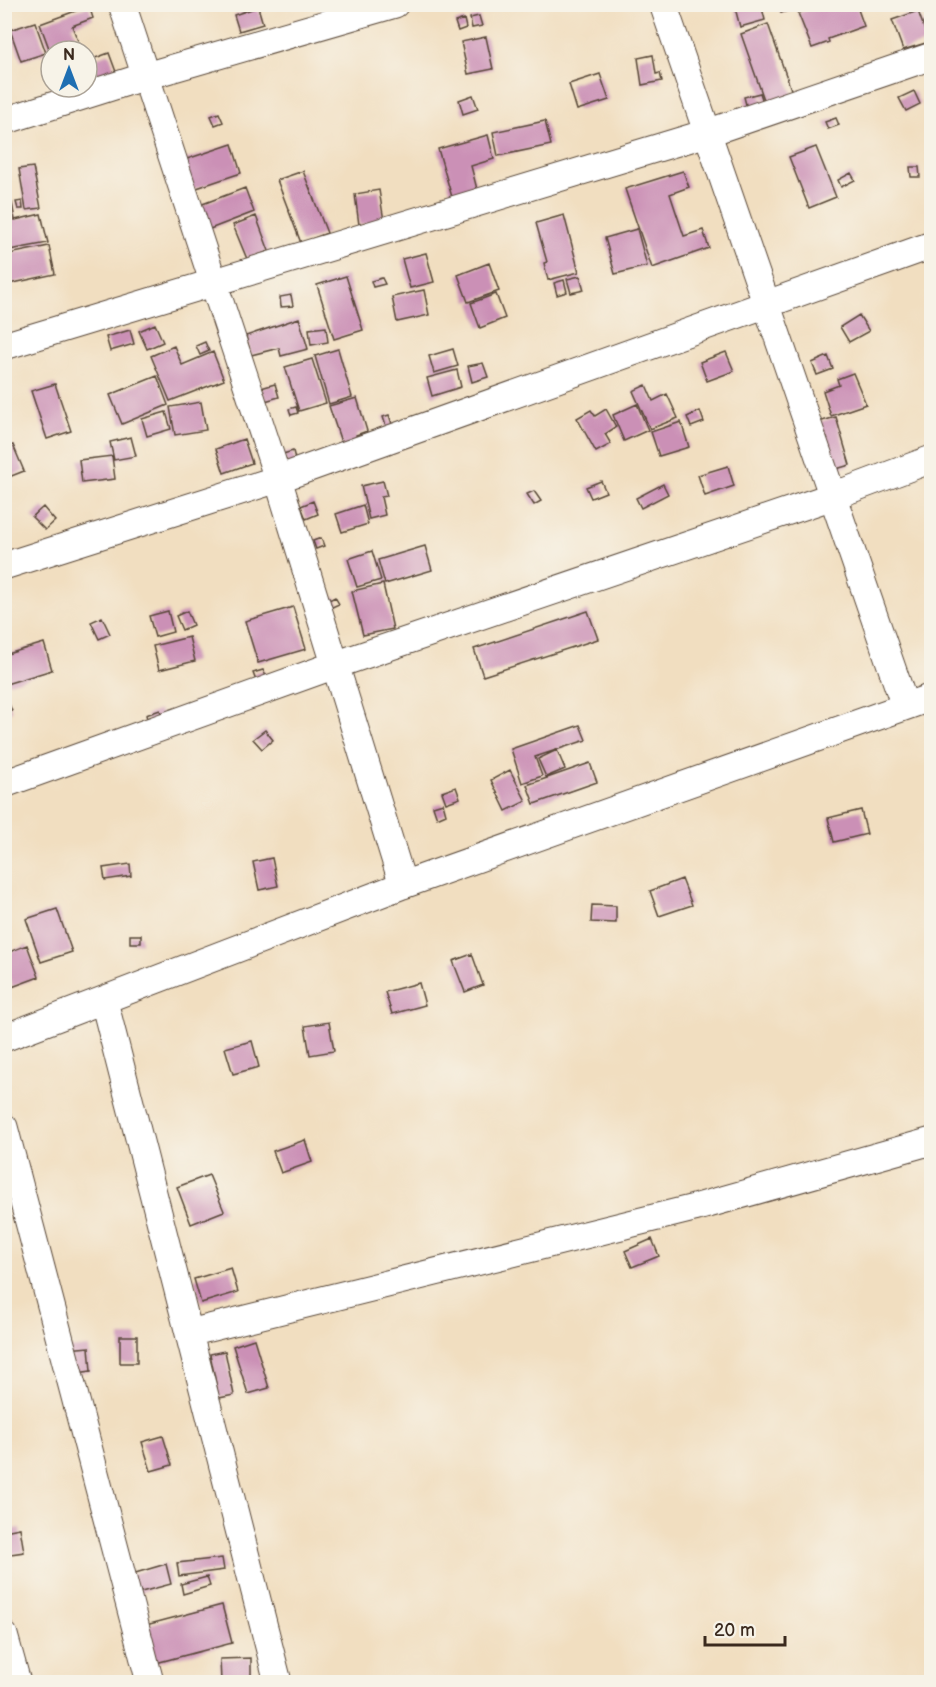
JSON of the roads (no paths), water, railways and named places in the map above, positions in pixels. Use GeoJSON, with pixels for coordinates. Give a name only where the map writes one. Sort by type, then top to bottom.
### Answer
{"type":"FeatureCollection","features":[{"type":"Feature","properties":{"kind":"street"},"geometry":{"type":"LineString","coordinates":[[122,4],[278,479],[403,885]]}},
{"type":"Feature","properties":{"kind":"street"},"geometry":{"type":"LineString","coordinates":[[4,121],[146,76],[395,4]]}},
{"type":"Feature","properties":{"kind":"street"},"geometry":{"type":"LineString","coordinates":[[663,4],[905,706]]}},
{"type":"Feature","properties":{"kind":"street"},"geometry":{"type":"LineString","coordinates":[[4,346],[707,133],[932,56]]}},
{"type":"Feature","properties":{"kind":"street"},"geometry":{"type":"LineString","coordinates":[[4,566],[278,479],[766,302],[932,245]]}},
{"type":"Feature","properties":{"kind":"street"},"geometry":{"type":"LineString","coordinates":[[4,784],[335,665],[833,496],[932,459]]}},
{"type":"Feature","properties":{"kind":"street"},"geometry":{"type":"LineString","coordinates":[[4,1038],[403,885],[932,697]]}},
{"type":"Feature","properties":{"kind":"street"},"geometry":{"type":"LineString","coordinates":[[104,1001],[278,1683]]}},
{"type":"Feature","properties":{"kind":"street"},"geometry":{"type":"LineString","coordinates":[[4,1127],[150,1683]]}},
{"type":"Feature","properties":{"kind":"street"},"geometry":{"type":"LineString","coordinates":[[189,1333],[694,1208],[932,1141]]}},
{"type":"Feature","properties":{"kind":"street"},"geometry":{"type":"LineString","coordinates":[[4,1635],[16,1683]]}}]}
